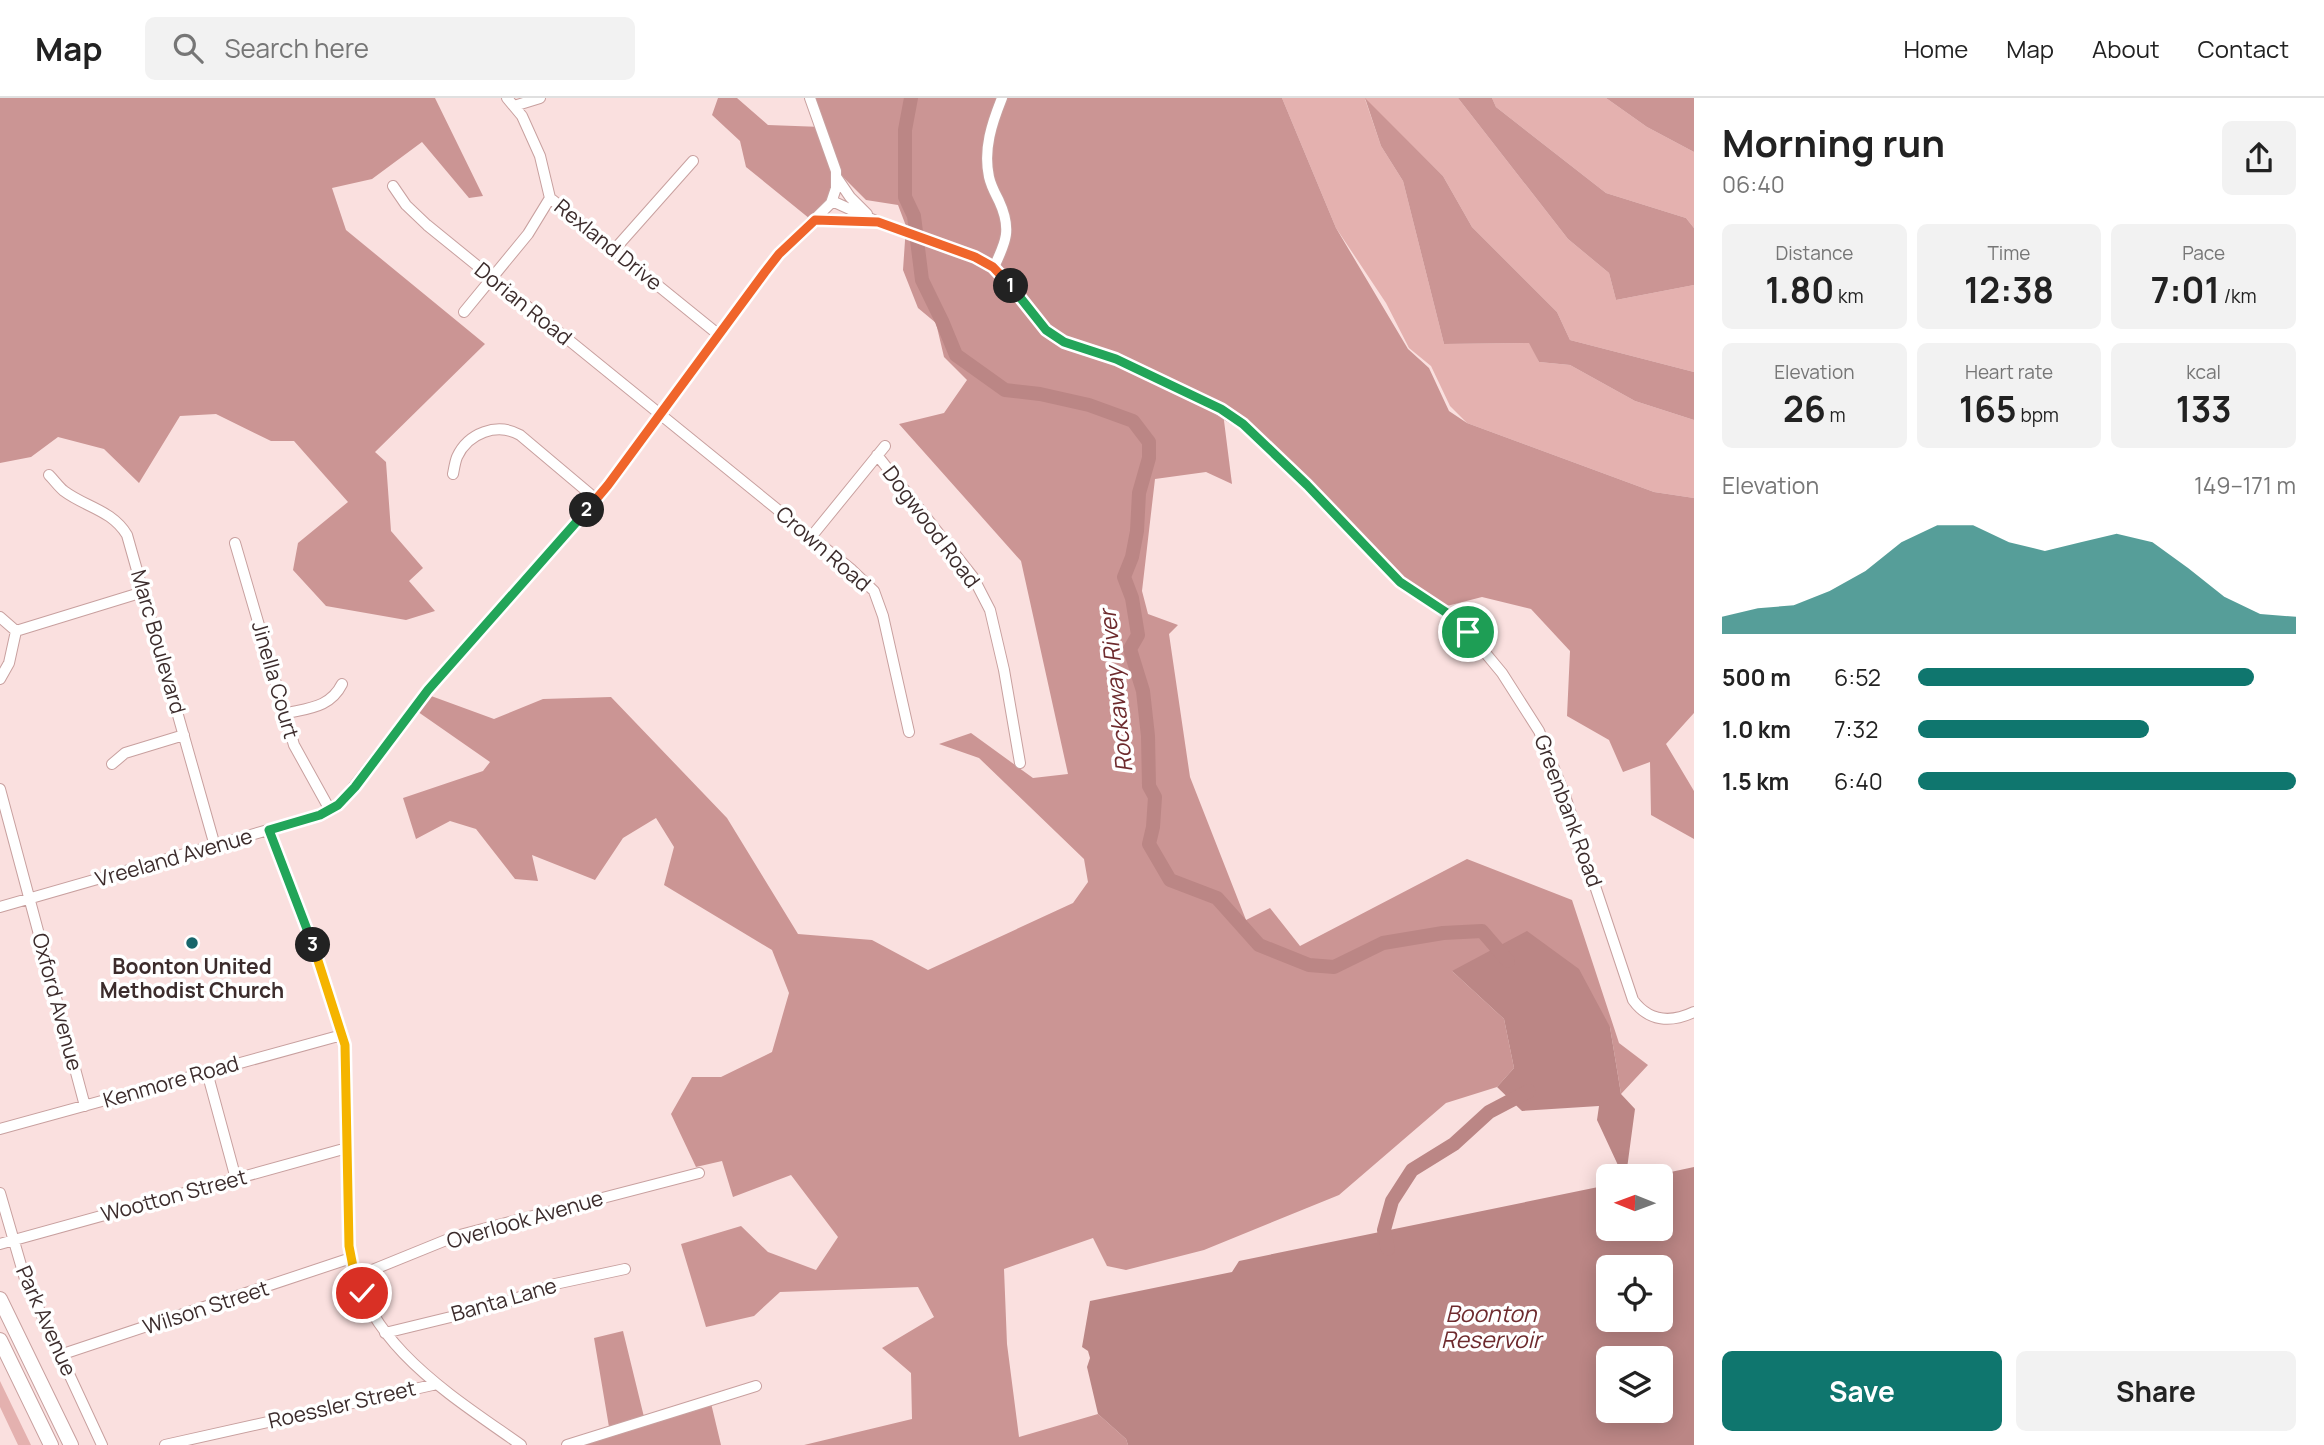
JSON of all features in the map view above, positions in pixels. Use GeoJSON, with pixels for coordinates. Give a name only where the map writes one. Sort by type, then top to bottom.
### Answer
{"type":"FeatureCollection","features":[{"type":"Feature","properties":{"kind":"highway"},"geometry":{"type":"LineString","coordinates":[[0,1298],[71,1445]]}},
{"type":"Feature","properties":{"kind":"highway"},"geometry":{"type":"LineString","coordinates":[[0,1340],[51,1445]]}},
{"type":"Feature","properties":{"kind":"street"},"geometry":{"type":"LineString","coordinates":[[510,102],[540,98]]}},
{"type":"Feature","properties":{"kind":"street"},"geometry":{"type":"LineString","coordinates":[[810,98],[836,175],[832,201]]}},
{"type":"Feature","properties":{"kind":"street"},"geometry":{"type":"LineString","coordinates":[[993,267],[1006,242],[1008,229],[989,177],[987,141],[1002,98]]}},
{"type":"Feature","properties":{"kind":"street","name":"Rexland Drive"},"geometry":{"type":"LineString","coordinates":[[510,102],[522,116],[540,156],[550,198],[719,335]]}},
{"type":"Feature","properties":{"kind":"street"},"geometry":{"type":"LineString","coordinates":[[614,250],[693,161]]}},
{"type":"Feature","properties":{"kind":"street","name":"Greenbank Road"},"geometry":{"type":"LineString","coordinates":[[836,175],[850,197],[878,222]]}},
{"type":"Feature","properties":{"kind":"street","name":"Dorian Road"},"geometry":{"type":"LineString","coordinates":[[393,186],[406,205],[427,225],[660,415]]}},
{"type":"Feature","properties":{"kind":"street"},"geometry":{"type":"LineString","coordinates":[[464,312],[528,234],[550,198]]}},
{"type":"Feature","properties":{"kind":"street","name":"Greenbank Road"},"geometry":{"type":"LineString","coordinates":[[832,201],[878,222],[960,250],[993,267],[1055,337],[1069,345],[1116,359],[1211,404],[1243,424],[1307,485],[1400,582],[1453,617],[1508,680],[1539,731],[1564,793],[1633,1000],[1648,1015],[1664,1020],[1694,1012]]}},
{"type":"Feature","properties":{"kind":"street","name":"Vreeland Avenue"},"geometry":{"type":"LineString","coordinates":[[0,907],[215,846],[330,810],[355,787],[428,690],[596,499],[779,254],[832,201]]}},
{"type":"Feature","properties":{"kind":"street","name":"Greenbank Road"},"geometry":{"type":"LineString","coordinates":[[815,220],[878,222]]}},
{"type":"Feature","properties":{"kind":"street","name":"Crown Road"},"geometry":{"type":"LineString","coordinates":[[660,415],[874,591],[883,616],[909,732]]}},
{"type":"Feature","properties":{"kind":"street"},"geometry":{"type":"LineString","coordinates":[[453,474],[457,457],[471,440],[489,429],[505,429],[520,435],[596,499]]}},
{"type":"Feature","properties":{"kind":"street","name":"Dogwood Road"},"geometry":{"type":"LineString","coordinates":[[811,537],[881,451],[974,577],[990,610],[1004,670],[1020,763]]}},
{"type":"Feature","properties":{"kind":"street","name":"Marc Boulevard"},"geometry":{"type":"LineString","coordinates":[[49,475],[65,492],[105,512],[124,530],[131,545],[215,846]]}},
{"type":"Feature","properties":{"kind":"street","name":"Jinella Court"},"geometry":{"type":"LineString","coordinates":[[235,543],[284,715],[301,762],[330,810]]}},
{"type":"Feature","properties":{"kind":"street"},"geometry":{"type":"LineString","coordinates":[[16,631],[143,592]]}},
{"type":"Feature","properties":{"kind":"street"},"geometry":{"type":"LineString","coordinates":[[0,617],[16,631]]}},
{"type":"Feature","properties":{"kind":"street"},"geometry":{"type":"LineString","coordinates":[[0,679],[9,663],[16,631]]}},
{"type":"Feature","properties":{"kind":"street"},"geometry":{"type":"LineString","coordinates":[[284,715],[328,702],[336,696],[342,684]]}},
{"type":"Feature","properties":{"kind":"street"},"geometry":{"type":"LineString","coordinates":[[112,764],[125,753],[184,735]]}},
{"type":"Feature","properties":{"kind":"street","name":"Oxford Avenue"},"geometry":{"type":"LineString","coordinates":[[0,789],[85,1106]]}},
{"type":"Feature","properties":{"kind":"street"},"geometry":{"type":"LineString","coordinates":[[269,830],[318,959],[345,1045],[351,1258],[355,1277],[384,1333],[415,1366],[521,1445]]}},
{"type":"Feature","properties":{"kind":"street","name":"Kenmore Road"},"geometry":{"type":"LineString","coordinates":[[0,1129],[342,1035]]}},
{"type":"Feature","properties":{"kind":"street"},"geometry":{"type":"LineString","coordinates":[[207,1072],[236,1179]]}},
{"type":"Feature","properties":{"kind":"street","name":"Wootton Street"},"geometry":{"type":"LineString","coordinates":[[0,1244],[347,1148]]}},
{"type":"Feature","properties":{"kind":"street","name":"Overlook Avenue"},"geometry":{"type":"LineString","coordinates":[[355,1277],[456,1237],[699,1173]]}},
{"type":"Feature","properties":{"kind":"street","name":"Park Avenue"},"geometry":{"type":"LineString","coordinates":[[0,1193],[25,1279],[102,1445]]}},
{"type":"Feature","properties":{"kind":"street","name":"Wilson Street"},"geometry":{"type":"LineString","coordinates":[[60,1355],[351,1258]]}},
{"type":"Feature","properties":{"kind":"street","name":"Banta Lane"},"geometry":{"type":"LineString","coordinates":[[384,1333],[496,1306],[555,1284],[625,1269]]}},
{"type":"Feature","properties":{"kind":"street","name":"Roessler Street"},"geometry":{"type":"LineString","coordinates":[[169,1445],[437,1384]]}},
{"type":"Feature","properties":{"kind":"street"},"geometry":{"type":"LineString","coordinates":[[568,1445],[757,1386]]}},
{"type":"Feature","properties":{"kind":"shaded area"},"geometry":{"type":"Polygon","coordinates":[[[0,98],[435,98],[483,196],[469,198],[422,142],[372,179],[332,188],[346,230],[485,344],[375,452],[386,462],[391,531],[423,568],[409,581],[435,611],[406,620],[326,606],[293,570],[298,543],[348,502],[294,441],[271,441],[216,414],[180,416],[139,483],[104,449],[58,437],[31,457],[0,463],[0,98]]]}},
{"type":"Feature","properties":{"kind":"shaded area"},"geometry":{"type":"Polygon","coordinates":[[[718,98],[737,98],[768,125],[822,127],[811,98],[1282,98],[1336,228],[1408,349],[1429,368],[1449,411],[1467,423],[1654,492],[1694,498],[1694,713],[1666,744],[1694,791],[1694,839],[1651,815],[1650,762],[1623,772],[1609,740],[1567,716],[1570,651],[1531,609],[1482,597],[1439,608],[1410,590],[1222,405],[1232,484],[1206,472],[1155,479],[1142,591],[1148,614],[1178,625],[1169,634],[1190,777],[1246,920],[1270,908],[1300,946],[1467,859],[1572,900],[1619,1043],[1648,1065],[1621,1094],[1610,1027],[1452,971],[1504,1019],[1514,1068],[1497,1087],[1446,1103],[1339,1195],[1204,1250],[1126,1270],[1107,1266],[1093,1238],[1004,1269],[1007,1344],[1019,1437],[1098,1414],[1126,1439],[1128,1445],[804,1445],[912,1419],[911,1373],[882,1348],[934,1317],[918,1287],[780,1292],[754,1316],[706,1327],[681,1244],[741,1226],[768,1252],[816,1270],[838,1237],[791,1175],[733,1197],[722,1161],[696,1167],[671,1114],[692,1077],[721,1077],[772,1052],[789,993],[772,950],[664,885],[674,847],[656,818],[623,838],[595,880],[532,855],[538,881],[515,879],[476,829],[450,821],[416,839],[403,798],[483,771],[490,762],[411,707],[423,693],[494,719],[543,699],[611,697],[727,818],[798,934],[872,940],[928,970],[1073,903],[1088,882],[1084,859],[979,758],[939,744],[971,733],[1033,778],[1068,774],[1021,561],[899,424],[944,413],[967,380],[944,357],[936,323],[918,308],[903,270],[906,226],[898,205],[866,200],[839,173],[815,223],[746,167],[740,141],[712,115],[718,98]]]}},
{"type":"Feature","properties":{"kind":"shaded area"},"geometry":{"type":"Polygon","coordinates":[[[1282,98],[1458,98],[1568,239],[1609,273],[1616,300],[1694,285],[1694,372],[1570,340],[1557,312],[1472,227],[1443,176],[1365,99],[1381,146],[1403,181],[1444,344],[1530,343],[1539,362],[1570,365],[1635,401],[1694,420],[1694,498],[1654,492],[1467,423],[1450,406],[1431,366],[1409,348],[1386,303],[1336,228],[1282,98]]]}},
{"type":"Feature","properties":{"kind":"shaded area"},"geometry":{"type":"Polygon","coordinates":[[[1365,98],[1443,176],[1472,227],[1557,312],[1570,340],[1694,372],[1694,420],[1635,401],[1570,365],[1539,362],[1529,343],[1444,344],[1403,181],[1381,146],[1365,98]]]}},
{"type":"Feature","properties":{"kind":"shaded area"},"geometry":{"type":"Polygon","coordinates":[[[1458,98],[1492,98],[1496,107],[1606,193],[1686,218],[1694,228],[1694,285],[1616,300],[1609,273],[1568,239],[1458,98]]]}},
{"type":"Feature","properties":{"kind":"shaded area"},"geometry":{"type":"Polygon","coordinates":[[[1492,98],[1606,98],[1647,127],[1694,152],[1694,228],[1686,218],[1606,193],[1496,107],[1492,98]]]}},
{"type":"Feature","properties":{"kind":"shaded area"},"geometry":{"type":"Polygon","coordinates":[[[1606,98],[1694,98],[1694,152],[1647,127],[1606,98]]]}},
{"type":"Feature","properties":{"kind":"shaded area"},"geometry":{"type":"Polygon","coordinates":[[[623,1331],[644,1417],[710,1399],[721,1445],[562,1445],[609,1427],[594,1338],[623,1331]]]}},
{"type":"Feature","properties":{"kind":"shaded area"},"geometry":{"type":"Polygon","coordinates":[[[0,1381],[31,1445],[18,1445],[0,1407],[0,1381]]]}},
{"type":"Feature","properties":{"kind":"water"},"geometry":{"type":"Polygon","coordinates":[[[1527,931],[1579,969],[1610,1027],[1621,1094],[1635,1109],[1628,1164],[1617,1164],[1597,1120],[1599,1106],[1522,1111],[1497,1087],[1514,1068],[1504,1019],[1452,971],[1527,931]]]}},
{"type":"Feature","properties":{"kind":"water","name":"Boonton Reservoir"},"geometry":{"type":"Polygon","coordinates":[[[1694,1167],[1694,1445],[1128,1445],[1126,1439],[1098,1414],[1087,1367],[1090,1358],[1088,1351],[1082,1347],[1090,1301],[1232,1272],[1239,1261],[1596,1187],[1596,1241],[1673,1241],[1673,1172],[1694,1167]]]}},
{"type":"Feature","properties":{"kind":"waterway","name":"Rockaway River"},"geometry":{"type":"LineString","coordinates":[[911,98],[905,130],[905,197],[914,216],[922,280],[956,355],[1005,390],[1040,394],[1089,405],[1133,421],[1149,442],[1149,458],[1139,493],[1137,531],[1132,557],[1124,577],[1132,598],[1138,635],[1130,649],[1143,691],[1148,736],[1149,786],[1155,797],[1149,844],[1170,880],[1217,898],[1259,945],[1309,965],[1334,967],[1383,943],[1443,933],[1482,931],[1508,961]]}},
{"type":"Feature","properties":{"kind":"waterway","name":"Rockaway River"},"geometry":{"type":"LineString","coordinates":[[1388,1249],[1384,1230],[1392,1201],[1412,1170],[1454,1144],[1489,1112],[1529,1091]]}},
{"type":"Feature","properties":{"kind":"place","name":"Boonton United Methodist Church"},"geometry":{"type":"Point","coordinates":[192,943]}},
{"type":"Feature","properties":{"kind":"route"},"geometry":{"type":"LineString","coordinates":[[362,1293],[355,1277],[349,1246],[345,1045],[318,959],[269,830],[330,810],[355,787],[428,690],[608,485],[779,254],[815,220],[878,222],[960,250],[993,267],[1055,337],[1069,345],[1116,359],[1221,409],[1255,434],[1400,582],[1453,617],[1468,632]]}}]}
